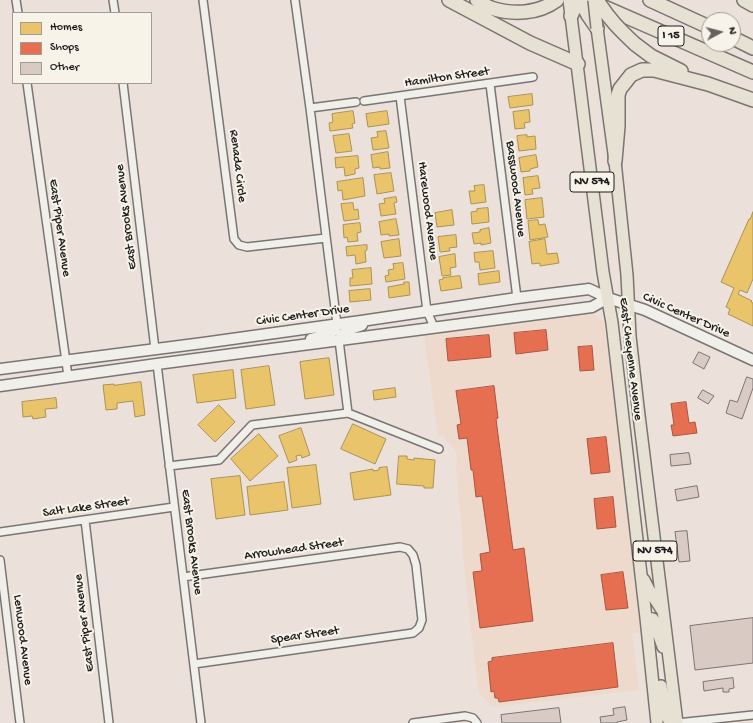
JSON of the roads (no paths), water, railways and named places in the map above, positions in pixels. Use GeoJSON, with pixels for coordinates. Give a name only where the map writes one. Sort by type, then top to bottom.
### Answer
{"type":"FeatureCollection","features":[{"type":"Feature","properties":{"kind":"highway"},"geometry":{"type":"LineString","coordinates":[[449,0],[530,43],[578,64]]}},
{"type":"Feature","properties":{"kind":"highway"},"geometry":{"type":"LineString","coordinates":[[477,0],[490,8],[512,12],[526,12],[544,8],[557,0]]}},
{"type":"Feature","properties":{"kind":"highway"},"geometry":{"type":"LineString","coordinates":[[571,16],[579,0]]}},
{"type":"Feature","properties":{"kind":"highway"},"geometry":{"type":"LineString","coordinates":[[579,0],[597,28]]}},
{"type":"Feature","properties":{"kind":"highway","name":"I 15"},"geometry":{"type":"LineString","coordinates":[[588,0],[753,72]]}},
{"type":"Feature","properties":{"kind":"highway"},"geometry":{"type":"LineString","coordinates":[[597,0],[604,13],[635,44],[651,56],[708,84]]}},
{"type":"Feature","properties":{"kind":"highway","name":"I 15"},"geometry":{"type":"LineString","coordinates":[[650,0],[701,23]]}},
{"type":"Feature","properties":{"kind":"highway"},"geometry":{"type":"LineString","coordinates":[[741,42],[753,48]]}},
{"type":"Feature","properties":{"kind":"highway"},"geometry":{"type":"LineString","coordinates":[[615,161],[618,126],[618,95],[623,83],[631,75],[642,70],[654,70],[708,84],[753,100]]}},
{"type":"Feature","properties":{"kind":"main road","name":"East Cheyenne Avenue"},"geometry":{"type":"LineString","coordinates":[[569,0],[602,264],[612,322],[657,723]]}},
{"type":"Feature","properties":{"kind":"main road","name":"East Cheyenne Avenue"},"geometry":{"type":"LineString","coordinates":[[594,0],[615,161],[627,275],[630,336],[677,723]]}},
{"type":"Feature","properties":{"kind":"main road","name":"Civic Center Drive"},"geometry":{"type":"LineString","coordinates":[[0,369],[203,343],[590,289],[608,298],[645,310],[753,360]]}},
{"type":"Feature","properties":{"kind":"main road"},"geometry":{"type":"LineString","coordinates":[[0,386],[132,367],[592,307],[608,298]]}},
{"type":"Feature","properties":{"kind":"main road"},"geometry":{"type":"LineString","coordinates":[[339,340],[345,331],[381,318]]}},
{"type":"Feature","properties":{"kind":"main road"},"geometry":{"type":"LineString","coordinates":[[288,347],[332,332],[336,328],[337,324]]}},
{"type":"Feature","properties":{"kind":"main road"},"geometry":{"type":"LineString","coordinates":[[157,364],[162,358],[169,354],[196,350],[203,343]]}},
{"type":"Feature","properties":{"kind":"main road"},"geometry":{"type":"LineString","coordinates":[[132,367],[131,363],[133,361],[151,357],[154,355],[155,349]]}},
{"type":"Feature","properties":{"kind":"main road"},"geometry":{"type":"LineString","coordinates":[[624,426],[640,478],[647,484]]}},
{"type":"Feature","properties":{"kind":"main road"},"geometry":{"type":"LineString","coordinates":[[631,485],[641,496],[654,538]]}},
{"type":"Feature","properties":{"kind":"main road"},"geometry":{"type":"LineString","coordinates":[[641,575],[664,613]]}},
{"type":"Feature","properties":{"kind":"main road"},"geometry":{"type":"LineString","coordinates":[[646,618],[653,619],[669,663]]}},
{"type":"Feature","properties":{"kind":"main road"},"geometry":{"type":"LineString","coordinates":[[651,663],[656,666],[659,674],[666,716],[669,720],[677,723]]}},
{"type":"Feature","properties":{"kind":"street"},"geometry":{"type":"LineString","coordinates":[[16,0],[18,12]]}},
{"type":"Feature","properties":{"kind":"street"},"geometry":{"type":"LineString","coordinates":[[113,0],[115,12]]}},
{"type":"Feature","properties":{"kind":"street","name":"Renada Circle"},"geometry":{"type":"LineString","coordinates":[[203,0],[234,239],[239,245],[247,247],[326,238]]}},
{"type":"Feature","properties":{"kind":"street"},"geometry":{"type":"LineString","coordinates":[[295,0],[337,324]]}},
{"type":"Feature","properties":{"kind":"street","name":"Hamilton Street"},"geometry":{"type":"LineString","coordinates":[[364,101],[533,77]]}},
{"type":"Feature","properties":{"kind":"street","name":"East Piper Avenue"},"geometry":{"type":"LineString","coordinates":[[27,84],[68,376]]}},
{"type":"Feature","properties":{"kind":"street","name":"East Brooks Avenue"},"geometry":{"type":"LineString","coordinates":[[123,84],[155,349]]}},
{"type":"Feature","properties":{"kind":"street","name":"Basswood Avenue"},"geometry":{"type":"LineString","coordinates":[[490,84],[517,298]]}},
{"type":"Feature","properties":{"kind":"street","name":"Harewood Avenue"},"geometry":{"type":"LineString","coordinates":[[400,96],[428,311],[434,327]]}},
{"type":"Feature","properties":{"kind":"street"},"geometry":{"type":"LineString","coordinates":[[310,108],[356,102]]}},
{"type":"Feature","properties":{"kind":"street"},"geometry":{"type":"LineString","coordinates":[[339,340],[348,413]]}},
{"type":"Feature","properties":{"kind":"street","name":"East Brooks Avenue"},"geometry":{"type":"LineString","coordinates":[[157,364],[201,723]]}},
{"type":"Feature","properties":{"kind":"street"},"geometry":{"type":"LineString","coordinates":[[169,466],[219,460],[252,425],[348,413],[439,449]]}},
{"type":"Feature","properties":{"kind":"street","name":"Salt Lake Street"},"geometry":{"type":"LineString","coordinates":[[0,532],[174,507]]}},
{"type":"Feature","properties":{"kind":"street","name":"East Piper Avenue"},"geometry":{"type":"LineString","coordinates":[[85,520],[109,723]]}},
{"type":"Feature","properties":{"kind":"street","name":"Arrowhead Street"},"geometry":{"type":"LineString","coordinates":[[183,577],[400,547],[408,549],[413,555],[416,565],[422,620],[419,628]]}},
{"type":"Feature","properties":{"kind":"street","name":"Lenwood Avenue"},"geometry":{"type":"LineString","coordinates":[[0,560],[20,723]]}},
{"type":"Feature","properties":{"kind":"street","name":"Spear Street"},"geometry":{"type":"LineString","coordinates":[[194,664],[413,633],[419,628]]}},
{"type":"Feature","properties":{"kind":"street"},"geometry":{"type":"LineString","coordinates":[[677,723],[753,715]]}},
{"type":"Feature","properties":{"kind":"street"},"geometry":{"type":"LineString","coordinates":[[413,723],[465,716],[475,721]]}}]}
